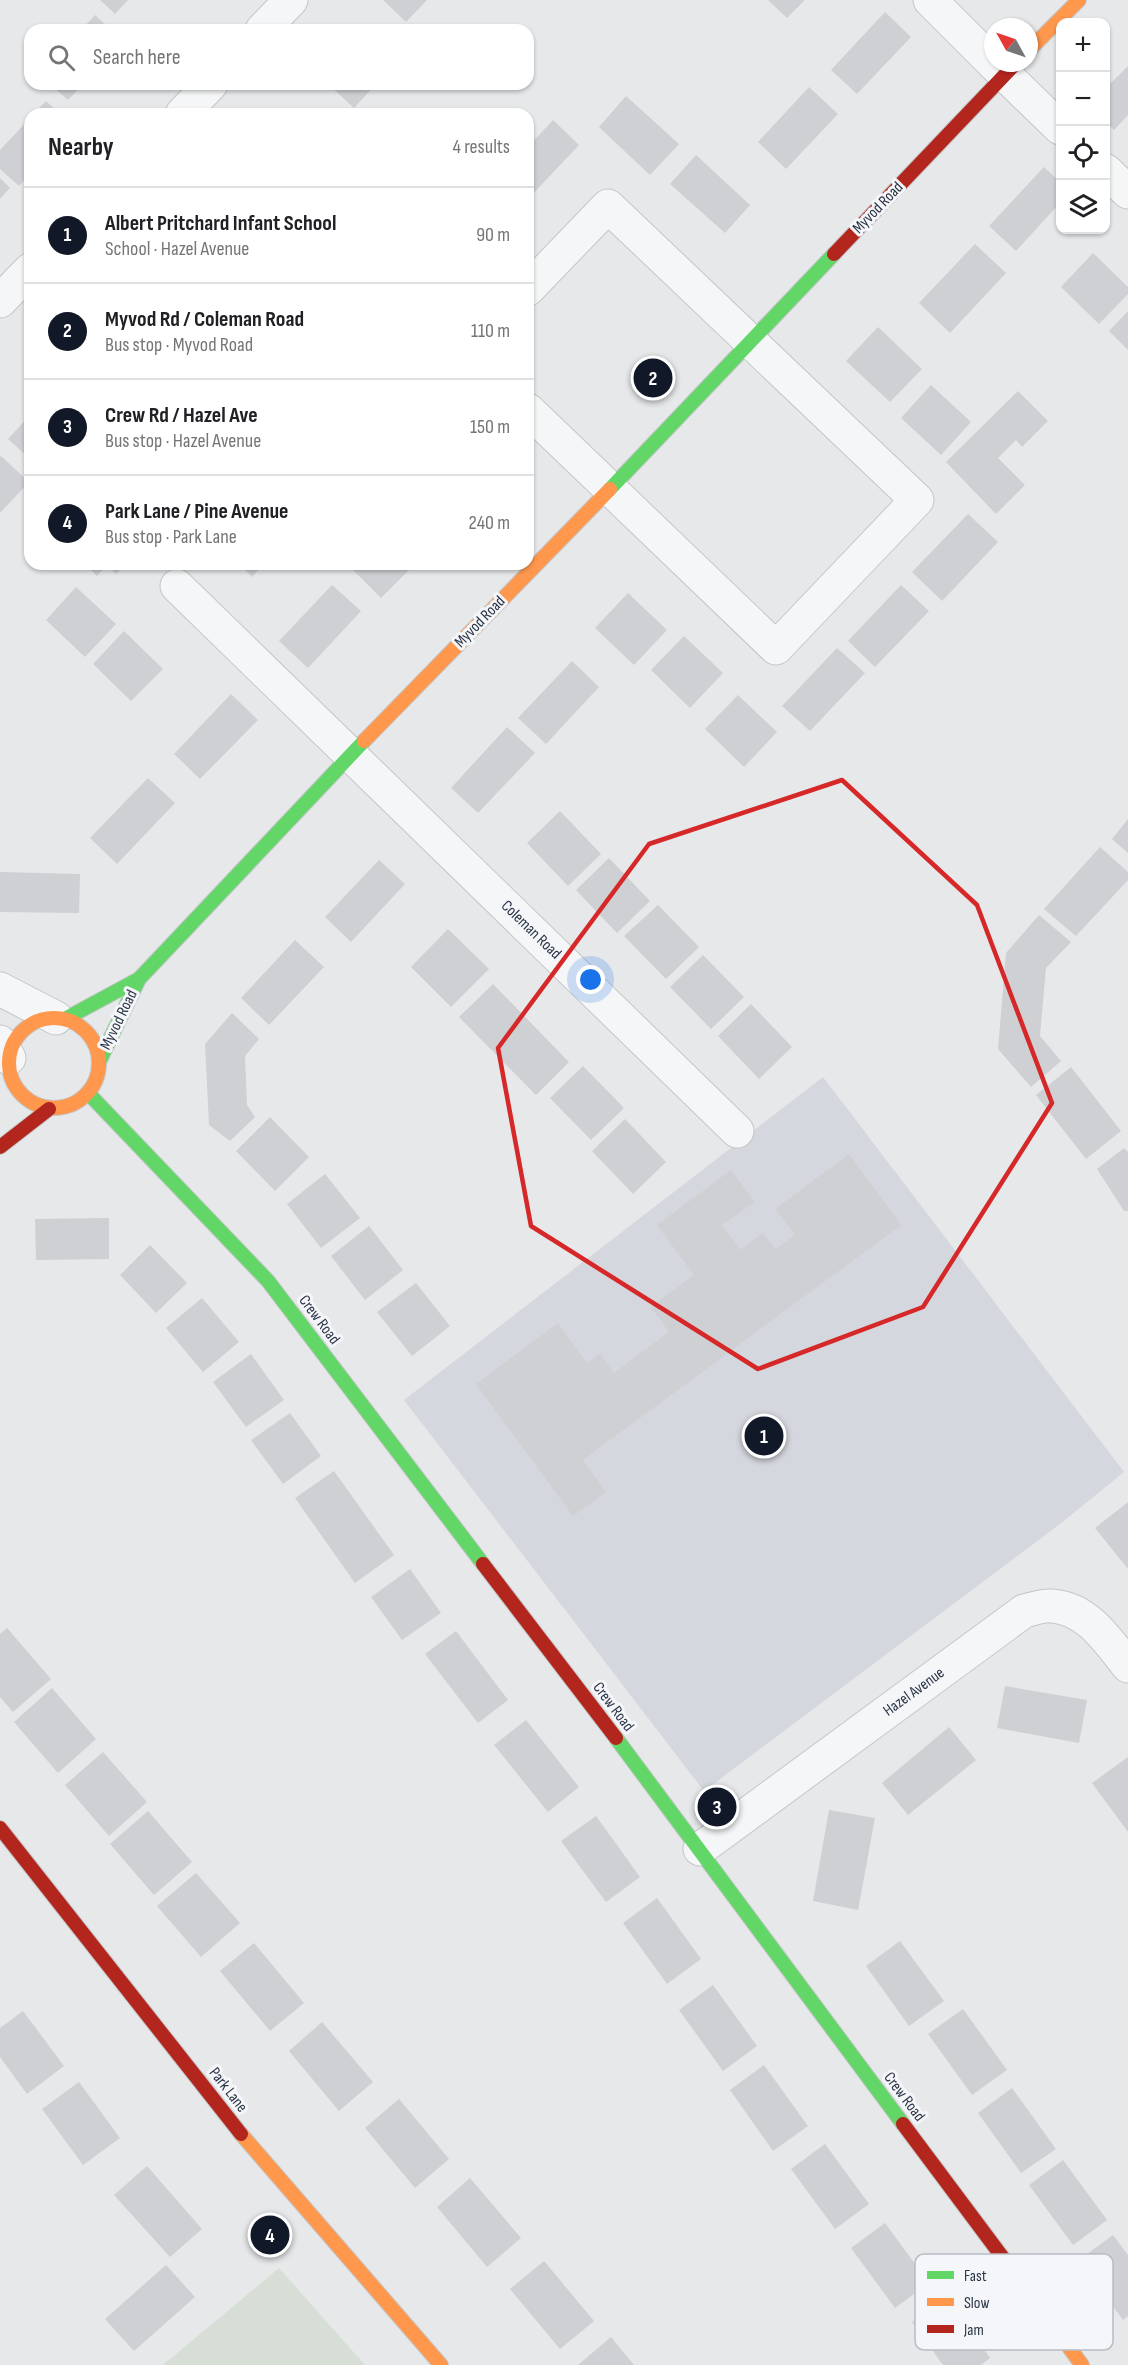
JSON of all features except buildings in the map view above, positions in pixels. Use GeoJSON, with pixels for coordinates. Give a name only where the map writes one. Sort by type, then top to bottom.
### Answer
{"type":"FeatureCollection","features":[{"type":"Feature","properties":{"kind":"street"},"geometry":{"type":"LineString","coordinates":[[268,24],[291,0]]}},
{"type":"Feature","properties":{"kind":"street"},"geometry":{"type":"LineString","coordinates":[[930,0],[984,50]]}},
{"type":"Feature","properties":{"kind":"street"},"geometry":{"type":"LineString","coordinates":[[1038,41],[1078,0]]}},
{"type":"Feature","properties":{"kind":"street","name":"Myvod Road"},"geometry":{"type":"LineString","coordinates":[[534,567],[751,341],[997,72]]}},
{"type":"Feature","properties":{"kind":"street"},"geometry":{"type":"LineString","coordinates":[[1008,72],[1058,126]]}},
{"type":"Feature","properties":{"kind":"street"},"geometry":{"type":"LineString","coordinates":[[188,108],[205,90]]}},
{"type":"Feature","properties":{"kind":"street"},"geometry":{"type":"LineString","coordinates":[[1110,175],[1128,192]]}},
{"type":"Feature","properties":{"kind":"street"},"geometry":{"type":"LineString","coordinates":[[534,283],[608,206],[917,500],[776,648],[534,416]]}},
{"type":"Feature","properties":{"kind":"street"},"geometry":{"type":"LineString","coordinates":[[0,301],[24,276]]}},
{"type":"Feature","properties":{"kind":"street","name":"Myvod Road"},"geometry":{"type":"LineString","coordinates":[[99,1062],[140,979],[351,755],[531,570]]}},
{"type":"Feature","properties":{"kind":"street"},"geometry":{"type":"LineString","coordinates":[[177,586],[351,755]]}},
{"type":"Feature","properties":{"kind":"street","name":"Coleman Road"},"geometry":{"type":"LineString","coordinates":[[351,755],[737,1131]]}},
{"type":"Feature","properties":{"kind":"street","name":"Myvod Road"},"geometry":{"type":"LineString","coordinates":[[61,1019],[140,979]]}},
{"type":"Feature","properties":{"kind":"street"},"geometry":{"type":"LineString","coordinates":[[0,989],[78,1025],[92,1039],[99,1062],[98,1074],[88,1094],[76,1103],[64,1108],[49,1109],[35,1105],[19,1093],[6,1058]]}},
{"type":"Feature","properties":{"kind":"street"},"geometry":{"type":"LineString","coordinates":[[0,1090],[6,1058],[14,1041],[25,1028],[32,1023],[61,1019]]}},
{"type":"Feature","properties":{"kind":"street","name":"Crew Road"},"geometry":{"type":"LineString","coordinates":[[88,1094],[268,1281],[700,1849],[1000,2254]]}},
{"type":"Feature","properties":{"kind":"street"},"geometry":{"type":"LineString","coordinates":[[0,1147],[49,1109]]}},
{"type":"Feature","properties":{"kind":"street","name":"Hazel Avenue"},"geometry":{"type":"LineString","coordinates":[[700,1849],[1024,1611],[1050,1605],[1074,1610],[1101,1631],[1128,1666]]}},
{"type":"Feature","properties":{"kind":"street","name":"Park Lane"},"geometry":{"type":"LineString","coordinates":[[0,1828],[258,2155],[441,2365]]}},
{"type":"Feature","properties":{"kind":"street","name":"Crew Road"},"geometry":{"type":"LineString","coordinates":[[1071,2350],[1082,2365]]}},
{"type":"Feature","properties":{"kind":"highlighted area"},"geometry":{"type":"Polygon","coordinates":[[[842,780],[977,905],[1052,1103],[923,1307],[758,1369],[531,1226],[498,1048],[649,844],[842,780]]]}},
{"type":"Feature","properties":{"kind":"shaded area"},"geometry":{"type":"Polygon","coordinates":[[[823,1077],[1124,1472],[1060,1524],[704,1791],[404,1400],[823,1077]]]}},
{"type":"Feature","properties":{"kind":"shaded area"},"geometry":{"type":"Polygon","coordinates":[[[279,2268],[365,2365],[163,2365],[279,2268]]]}},
{"type":"Feature","properties":{"kind":"traffic: fast"},"geometry":{"type":"LineString","coordinates":[[610,489],[834,254]]}},
{"type":"Feature","properties":{"kind":"traffic: fast"},"geometry":{"type":"LineString","coordinates":[[99,1062],[139,979],[364,741]]}},
{"type":"Feature","properties":{"kind":"traffic: fast"},"geometry":{"type":"LineString","coordinates":[[65,1019],[139,979]]}},
{"type":"Feature","properties":{"kind":"traffic: fast"},"geometry":{"type":"LineString","coordinates":[[88,1093],[268,1281],[483,1564]]}},
{"type":"Feature","properties":{"kind":"traffic: fast"},"geometry":{"type":"LineString","coordinates":[[616,1738],[903,2124]]}},
{"type":"Feature","properties":{"kind":"traffic: slow"},"geometry":{"type":"LineString","coordinates":[[1038,41],[1079,0]]}},
{"type":"Feature","properties":{"kind":"traffic: slow"},"geometry":{"type":"LineString","coordinates":[[534,567],[610,489]]}},
{"type":"Feature","properties":{"kind":"traffic: slow"},"geometry":{"type":"LineString","coordinates":[[364,741],[531,570]]}},
{"type":"Feature","properties":{"kind":"traffic: slow"},"geometry":{"type":"LineString","coordinates":[[54,1018],[71,1021],[86,1031],[96,1046],[99,1063],[96,1080],[86,1095],[71,1105],[54,1108],[37,1105],[22,1095],[12,1080],[9,1063],[12,1046],[22,1031],[37,1021],[54,1018]]}},
{"type":"Feature","properties":{"kind":"traffic: slow"},"geometry":{"type":"LineString","coordinates":[[241,2134],[441,2365]]}},
{"type":"Feature","properties":{"kind":"traffic: slow"},"geometry":{"type":"LineString","coordinates":[[1071,2350],[1082,2365]]}},
{"type":"Feature","properties":{"kind":"traffic: jam"},"geometry":{"type":"LineString","coordinates":[[834,254],[1007,72]]}},
{"type":"Feature","properties":{"kind":"traffic: jam"},"geometry":{"type":"LineString","coordinates":[[0,1147],[49,1109]]}},
{"type":"Feature","properties":{"kind":"traffic: jam"},"geometry":{"type":"LineString","coordinates":[[483,1564],[616,1738]]}},
{"type":"Feature","properties":{"kind":"traffic: jam"},"geometry":{"type":"LineString","coordinates":[[0,1828],[241,2134]]}},
{"type":"Feature","properties":{"kind":"traffic: jam"},"geometry":{"type":"LineString","coordinates":[[903,2124],[1000,2254]]}},
{"type":"Feature","properties":{"kind":"place","name":"Myvod Rd / Coleman Road"},"geometry":{"type":"Point","coordinates":[653,378]}},
{"type":"Feature","properties":{"kind":"place","name":"Albert Pritchard Infant School"},"geometry":{"type":"Point","coordinates":[764,1436]}},
{"type":"Feature","properties":{"kind":"place","name":"Crew Rd / Hazel Ave"},"geometry":{"type":"Point","coordinates":[717,1807]}},
{"type":"Feature","properties":{"kind":"place","name":"Park Lane / Pine Avenue"},"geometry":{"type":"Point","coordinates":[270,2235]}}]}
